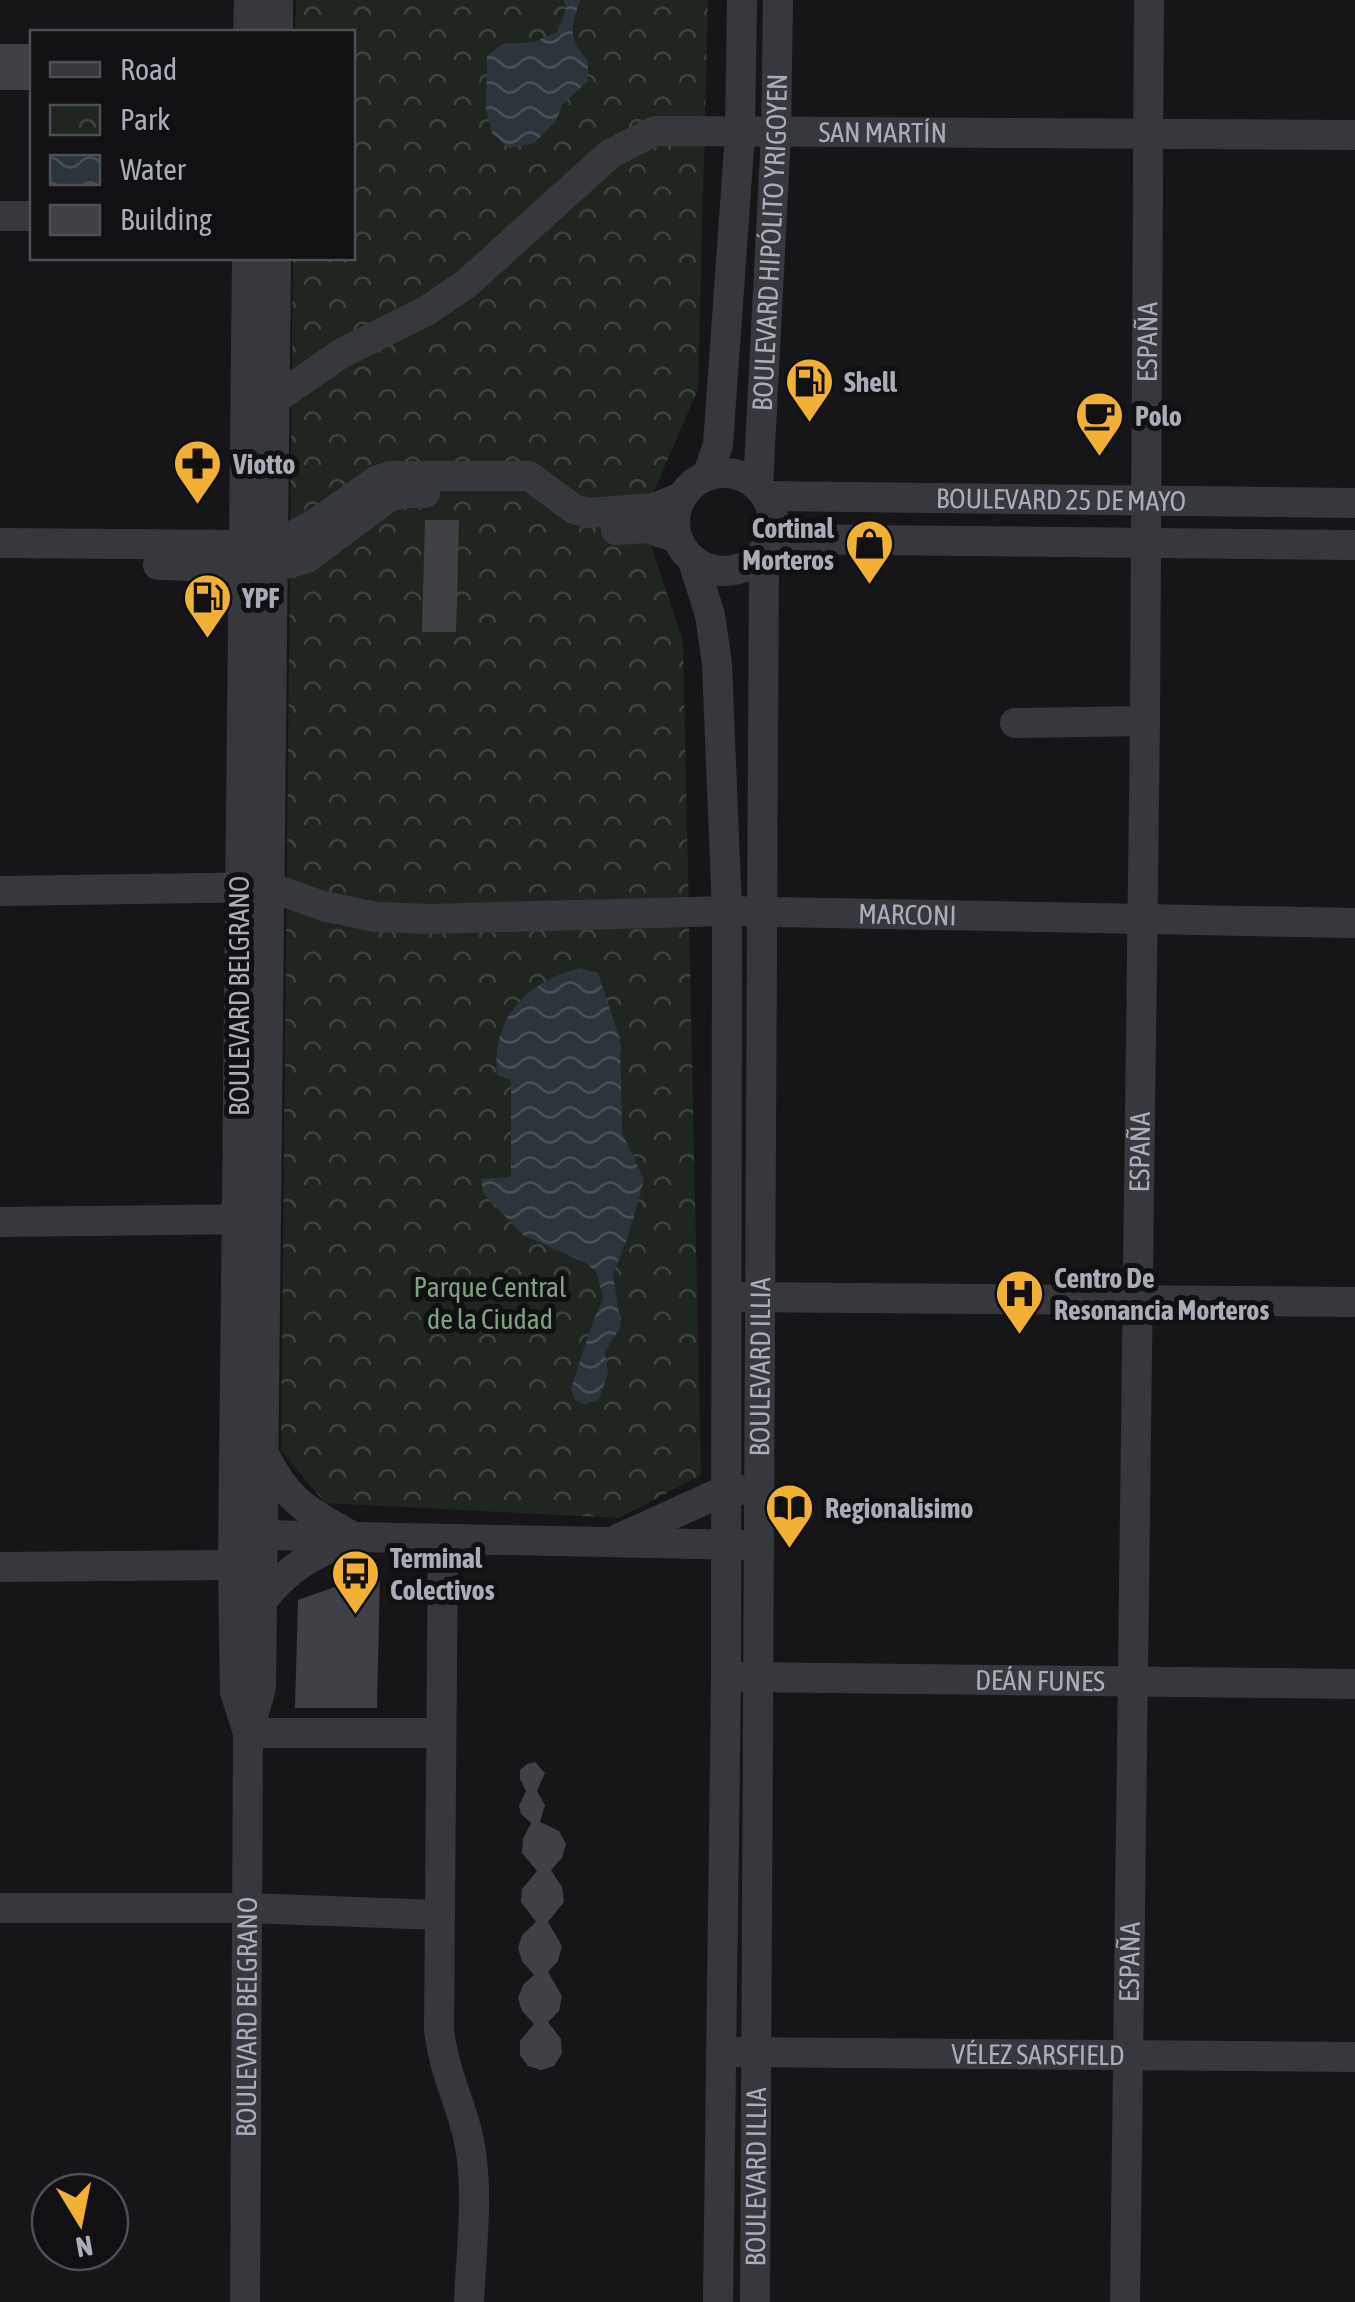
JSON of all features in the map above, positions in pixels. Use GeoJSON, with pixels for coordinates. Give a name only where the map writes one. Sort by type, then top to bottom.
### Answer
{"type":"FeatureCollection","features":[{"type":"Feature","properties":{"kind":"street"},"geometry":{"type":"LineString","coordinates":[[248,0],[248,30]]}},
{"type":"Feature","properties":{"kind":"street"},"geometry":{"type":"LineString","coordinates":[[278,0],[278,30]]}},
{"type":"Feature","properties":{"kind":"street","name":"BOULEVARD HIPÓLITO YRIGOYEN"},"geometry":{"type":"LineString","coordinates":[[707,476],[718,445],[740,134],[742,0]]}},
{"type":"Feature","properties":{"kind":"street","name":"BOULEVARD HIPÓLITO YRIGOYEN"},"geometry":{"type":"LineString","coordinates":[[762,491],[778,0]]}},
{"type":"Feature","properties":{"kind":"street","name":"ESPAÑA"},"geometry":{"type":"LineString","coordinates":[[1126,2302],[1148,502],[1149,0]]}},
{"type":"Feature","properties":{"kind":"street","name":"SAN MARTÍN"},"geometry":{"type":"LineString","coordinates":[[246,419],[342,353],[426,311],[466,284],[610,154],[655,131],[1355,135]]}},
{"type":"Feature","properties":{"kind":"street"},"geometry":{"type":"LineString","coordinates":[[0,216],[30,216]]}},
{"type":"Feature","properties":{"kind":"street","name":"BOULEVARD BELGRANO"},"geometry":{"type":"LineString","coordinates":[[247,260],[246,419],[258,555],[270,887],[232,1564],[235,1692],[248,1733]]}},
{"type":"Feature","properties":{"kind":"street","name":"BOULEVARD BELGRANO"},"geometry":{"type":"LineString","coordinates":[[245,2302],[248,1733],[261,1688],[263,1452],[240,887],[258,555],[275,399],[276,260]]}},
{"type":"Feature","properties":{"kind":"street","name":"BOULEVARD 25 DE MAYO"},"geometry":{"type":"LineString","coordinates":[[707,476],[734,474],[762,491],[1148,502],[1355,503]]}},
{"type":"Feature","properties":{"kind":"street"},"geometry":{"type":"LineString","coordinates":[[0,542],[307,558],[389,498],[404,493],[528,476],[574,509],[590,513],[654,508],[682,497]]}},
{"type":"Feature","properties":{"kind":"street"},"geometry":{"type":"LineString","coordinates":[[685,549],[676,510],[693,484],[707,476]]}},
{"type":"Feature","properties":{"kind":"street","name":"BOULEVARD 25 DE MAYO"},"geometry":{"type":"LineString","coordinates":[[464,484],[528,498],[571,528],[589,532],[647,528],[685,549],[707,568],[738,570],[768,545],[1355,546]]}},
{"type":"Feature","properties":{"kind":"street"},"geometry":{"type":"LineString","coordinates":[[762,491],[774,524],[768,545]]}},
{"type":"Feature","properties":{"kind":"street","name":"BOULEVARD ILLIA"},"geometry":{"type":"LineString","coordinates":[[754,2302],[760,913],[768,545]]}},
{"type":"Feature","properties":{"kind":"street","name":"BOULEVARD ILLIA"},"geometry":{"type":"LineString","coordinates":[[685,549],[710,615],[716,664],[727,911],[726,1678],[718,2302]]}},
{"type":"Feature","properties":{"kind":"street"},"geometry":{"type":"LineString","coordinates":[[0,562],[258,555]]}},
{"type":"Feature","properties":{"kind":"street"},"geometry":{"type":"LineString","coordinates":[[1015,723],[1145,721]]}},
{"type":"Feature","properties":{"kind":"street","name":"MARCONI"},"geometry":{"type":"LineString","coordinates":[[0,891],[270,887],[323,906],[376,916],[727,911],[1355,924]]}},
{"type":"Feature","properties":{"kind":"street"},"geometry":{"type":"LineString","coordinates":[[0,1222],[252,1219]]}},
{"type":"Feature","properties":{"kind":"street"},"geometry":{"type":"LineString","coordinates":[[728,1297],[1355,1302]]}},
{"type":"Feature","properties":{"kind":"street"},"geometry":{"type":"LineString","coordinates":[[263,1452],[279,1485],[301,1506],[353,1537]]}},
{"type":"Feature","properties":{"kind":"street"},"geometry":{"type":"LineString","coordinates":[[611,1543],[726,1490],[758,1490]]}},
{"type":"Feature","properties":{"kind":"street"},"geometry":{"type":"LineString","coordinates":[[0,1567],[232,1564],[262,1536],[758,1546]]}},
{"type":"Feature","properties":{"kind":"street"},"geometry":{"type":"LineString","coordinates":[[262,1601],[282,1575],[307,1558],[353,1537]]}},
{"type":"Feature","properties":{"kind":"street"},"geometry":{"type":"LineString","coordinates":[[453,1539],[442,1733],[439,2030],[443,2064],[468,2134],[474,2175],[469,2302]]}},
{"type":"Feature","properties":{"kind":"street","name":"DEÁN FUNES"},"geometry":{"type":"LineString","coordinates":[[726,1678],[1355,1684]]}},
{"type":"Feature","properties":{"kind":"street"},"geometry":{"type":"LineString","coordinates":[[248,1733],[442,1733]]}},
{"type":"Feature","properties":{"kind":"street"},"geometry":{"type":"LineString","coordinates":[[0,1908],[247,1908],[440,1915]]}},
{"type":"Feature","properties":{"kind":"street","name":"VÉLEZ SARSFIELD"},"geometry":{"type":"LineString","coordinates":[[721,2053],[1355,2058]]}},
{"type":"Feature","properties":{"kind":"green space","name":"Parque Central de la Ciudad"},"geometry":{"type":"Polygon","coordinates":[[[296,0],[708,0],[698,389],[642,519],[683,641],[701,1475],[619,1518],[325,1503],[281,1451],[293,260],[355,260],[355,30],[295,30],[296,0]]]}},
{"type":"Feature","properties":{"kind":"water"},"geometry":{"type":"Polygon","coordinates":[[[563,0],[580,0],[573,32],[588,61],[588,81],[562,105],[556,121],[534,143],[509,148],[492,133],[486,109],[487,56],[502,44],[534,42],[557,32],[567,7],[563,0]]]}},
{"type":"Feature","properties":{"kind":"water"},"geometry":{"type":"Polygon","coordinates":[[[580,968],[598,973],[620,1039],[622,1133],[644,1180],[613,1275],[621,1326],[605,1352],[608,1374],[599,1400],[585,1404],[575,1400],[571,1388],[603,1299],[597,1273],[586,1263],[523,1235],[483,1193],[481,1179],[511,1177],[511,1080],[497,1075],[500,1036],[507,1019],[516,1005],[544,982],[580,968]]]}},
{"type":"Feature","properties":{"kind":"building"},"geometry":{"type":"Polygon","coordinates":[[[0,44],[30,44],[30,90],[0,90],[0,44]]]}},
{"type":"Feature","properties":{"kind":"building"},"geometry":{"type":"Polygon","coordinates":[[[425,520],[459,520],[456,632],[422,632],[425,520]]]}},
{"type":"Feature","properties":{"kind":"building"},"geometry":{"type":"Polygon","coordinates":[[[380,1571],[377,1708],[295,1708],[298,1600],[380,1571]]]}},
{"type":"Feature","properties":{"kind":"building"},"geometry":{"type":"Polygon","coordinates":[[[535,1762],[545,1773],[537,1791],[545,1805],[540,1822],[559,1831],[566,1844],[562,1858],[551,1870],[562,1887],[564,1902],[548,1922],[562,1946],[558,1961],[548,1972],[562,1996],[559,2011],[548,2022],[561,2039],[562,2053],[554,2066],[541,2070],[528,2066],[520,2055],[520,2041],[534,2024],[522,2011],[518,1998],[523,1985],[534,1975],[522,1961],[518,1948],[522,1935],[536,1922],[521,1902],[522,1889],[537,1871],[522,1853],[523,1839],[531,1823],[519,1806],[526,1791],[520,1770],[535,1762]]]}},
{"type":"Feature","properties":{"kind":"place","name":"Shell"},"geometry":{"type":"Point","coordinates":[809,424]}},
{"type":"Feature","properties":{"kind":"place","name":"Polo"},"geometry":{"type":"Point","coordinates":[1100,458]}},
{"type":"Feature","properties":{"kind":"place","name":"Viotto"},"geometry":{"type":"Point","coordinates":[198,506]}},
{"type":"Feature","properties":{"kind":"place","name":"Cortinal Morteros"},"geometry":{"type":"Point","coordinates":[869,586]}},
{"type":"Feature","properties":{"kind":"place","name":"YPF"},"geometry":{"type":"Point","coordinates":[207,640]}},
{"type":"Feature","properties":{"kind":"place","name":"Centro De Resonancia Morteros"},"geometry":{"type":"Point","coordinates":[1019,1336]}},
{"type":"Feature","properties":{"kind":"place","name":"Regionalisimo"},"geometry":{"type":"Point","coordinates":[790,1550]}},
{"type":"Feature","properties":{"kind":"place","name":"Terminal Colectivos"},"geometry":{"type":"Point","coordinates":[355,1616]}}]}
